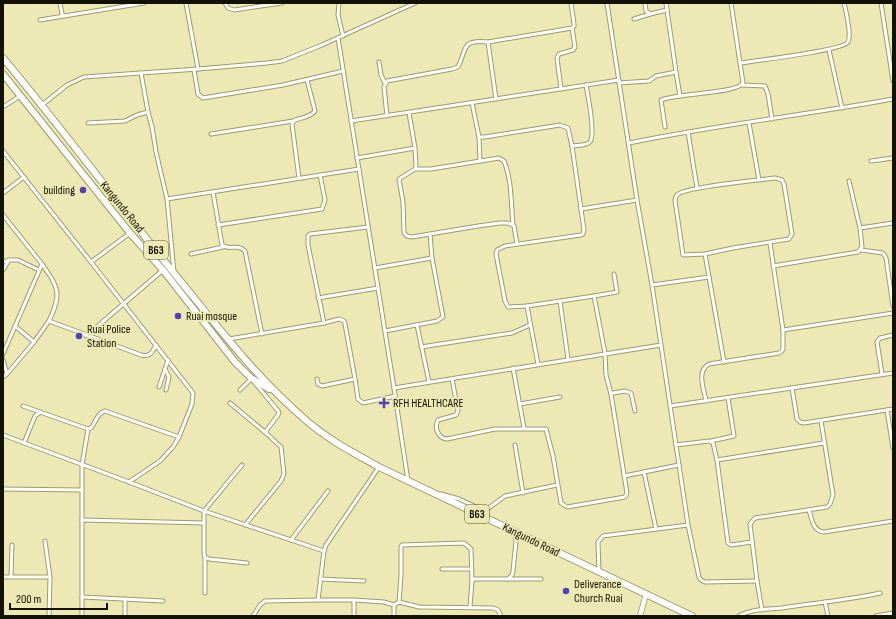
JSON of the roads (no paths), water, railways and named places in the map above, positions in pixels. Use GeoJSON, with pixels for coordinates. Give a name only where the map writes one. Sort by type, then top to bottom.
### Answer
{"type":"FeatureCollection","features":[{"type":"Feature","properties":{"kind":"highway","name":"Kangundo Road"},"geometry":{"type":"LineString","coordinates":[[3,58],[227,339],[274,392],[320,431],[379,467],[692,616]]}},
{"type":"Feature","properties":{"kind":"highway","name":"Kangundo Road"},"geometry":{"type":"LineString","coordinates":[[3,74],[130,233],[164,270],[234,362],[251,378],[274,392]]}},
{"type":"Feature","properties":{"kind":"highway"},"geometry":{"type":"LineString","coordinates":[[21,96],[30,91]]}},
{"type":"Feature","properties":{"kind":"highway"},"geometry":{"type":"LineString","coordinates":[[234,362],[239,359],[241,354]]}},
{"type":"Feature","properties":{"kind":"street"},"geometry":{"type":"LineString","coordinates":[[60,3],[62,14],[64,16]]}},
{"type":"Feature","properties":{"kind":"street"},"geometry":{"type":"LineString","coordinates":[[40,20],[126,4],[144,3]]}},
{"type":"Feature","properties":{"kind":"street"},"geometry":{"type":"LineString","coordinates":[[186,3],[196,69],[198,94],[203,98],[276,86],[343,71]]}},
{"type":"Feature","properties":{"kind":"street"},"geometry":{"type":"LineString","coordinates":[[226,3],[228,8],[234,10],[282,3]]}},
{"type":"Feature","properties":{"kind":"street"},"geometry":{"type":"LineString","coordinates":[[339,3],[338,15],[343,36]]}},
{"type":"Feature","properties":{"kind":"street"},"geometry":{"type":"LineString","coordinates":[[42,105],[67,85],[80,78],[282,61],[343,36],[415,3]]}},
{"type":"Feature","properties":{"kind":"street"},"geometry":{"type":"LineString","coordinates":[[561,89],[556,58],[559,54],[575,49],[571,3]]}},
{"type":"Feature","properties":{"kind":"street"},"geometry":{"type":"LineString","coordinates":[[607,3],[637,200],[652,285],[688,525],[699,577],[705,582],[757,581]]}},
{"type":"Feature","properties":{"kind":"street"},"geometry":{"type":"LineString","coordinates":[[645,3],[646,11],[650,14]]}},
{"type":"Feature","properties":{"kind":"street"},"geometry":{"type":"LineString","coordinates":[[666,3],[680,96]]}},
{"type":"Feature","properties":{"kind":"street"},"geometry":{"type":"LineString","coordinates":[[732,3],[741,63],[742,85]]}},
{"type":"Feature","properties":{"kind":"street"},"geometry":{"type":"LineString","coordinates":[[741,63],[829,50],[846,45],[849,42],[849,28],[844,3]]}},
{"type":"Feature","properties":{"kind":"street"},"geometry":{"type":"LineString","coordinates":[[881,3],[893,81]]}},
{"type":"Feature","properties":{"kind":"street"},"geometry":{"type":"LineString","coordinates":[[634,19],[667,10]]}},
{"type":"Feature","properties":{"kind":"street"},"geometry":{"type":"LineString","coordinates":[[385,83],[392,80],[458,67],[465,47],[471,43],[480,41],[488,42],[572,28]]}},
{"type":"Feature","properties":{"kind":"street"},"geometry":{"type":"LineString","coordinates":[[338,38],[408,481]]}},
{"type":"Feature","properties":{"kind":"street"},"geometry":{"type":"LineString","coordinates":[[488,42],[496,99]]}},
{"type":"Feature","properties":{"kind":"street"},"geometry":{"type":"LineString","coordinates":[[888,49],[893,49]]}},
{"type":"Feature","properties":{"kind":"street"},"geometry":{"type":"LineString","coordinates":[[829,50],[842,108]]}},
{"type":"Feature","properties":{"kind":"street"},"geometry":{"type":"LineString","coordinates":[[378,62],[381,75],[385,83],[384,87],[387,116]]}},
{"type":"Feature","properties":{"kind":"street"},"geometry":{"type":"LineString","coordinates":[[351,121],[586,85],[649,81],[656,76],[676,72]]}},
{"type":"Feature","properties":{"kind":"street"},"geometry":{"type":"LineString","coordinates":[[141,73],[156,152],[167,198],[175,274]]}},
{"type":"Feature","properties":{"kind":"street"},"geometry":{"type":"LineString","coordinates":[[211,134],[292,122],[314,114],[315,111],[307,80]]}},
{"type":"Feature","properties":{"kind":"street"},"geometry":{"type":"LineString","coordinates":[[572,146],[587,144],[591,141],[592,137],[591,114],[586,85]]}},
{"type":"Feature","properties":{"kind":"street"},"geometry":{"type":"LineString","coordinates":[[665,127],[661,100],[724,90],[742,85],[765,86],[768,94],[772,119]]}},
{"type":"Feature","properties":{"kind":"street"},"geometry":{"type":"LineString","coordinates":[[3,107],[21,96]]}},
{"type":"Feature","properties":{"kind":"street"},"geometry":{"type":"LineString","coordinates":[[629,143],[893,99]]}},
{"type":"Feature","properties":{"kind":"street"},"geometry":{"type":"LineString","coordinates":[[472,103],[479,137],[480,161]]}},
{"type":"Feature","properties":{"kind":"street"},"geometry":{"type":"LineString","coordinates":[[88,123],[125,121],[137,115],[148,112]]}},
{"type":"Feature","properties":{"kind":"street"},"geometry":{"type":"LineString","coordinates":[[409,113],[417,164],[415,170]]}},
{"type":"Feature","properties":{"kind":"street"},"geometry":{"type":"LineString","coordinates":[[292,122],[299,178]]}},
{"type":"Feature","properties":{"kind":"street"},"geometry":{"type":"LineString","coordinates":[[749,123],[759,180]]}},
{"type":"Feature","properties":{"kind":"street"},"geometry":{"type":"LineString","coordinates":[[479,137],[560,125],[568,128],[572,146],[584,230],[583,234],[499,248],[496,254],[506,305],[511,308],[617,292],[614,274]]}},
{"type":"Feature","properties":{"kind":"street"},"geometry":{"type":"LineString","coordinates":[[688,132],[697,188]]}},
{"type":"Feature","properties":{"kind":"street"},"geometry":{"type":"LineString","coordinates":[[357,158],[415,148]]}},
{"type":"Feature","properties":{"kind":"street"},"geometry":{"type":"LineString","coordinates":[[3,151],[124,303],[193,393],[194,398],[179,437],[167,454],[129,482]]}},
{"type":"Feature","properties":{"kind":"street"},"geometry":{"type":"LineString","coordinates":[[513,225],[508,223],[478,226],[412,237],[407,236],[404,233],[403,202],[399,179],[415,170],[431,169],[500,158],[504,160],[517,244]]}},
{"type":"Feature","properties":{"kind":"street"},"geometry":{"type":"LineString","coordinates":[[871,161],[893,158]]}},
{"type":"Feature","properties":{"kind":"street"},"geometry":{"type":"LineString","coordinates":[[167,198],[359,169]]}},
{"type":"Feature","properties":{"kind":"street"},"geometry":{"type":"LineString","coordinates":[[218,225],[322,209],[325,200],[320,175]]}},
{"type":"Feature","properties":{"kind":"street"},"geometry":{"type":"LineString","coordinates":[[3,193],[24,177]]}},
{"type":"Feature","properties":{"kind":"street"},"geometry":{"type":"LineString","coordinates":[[779,178],[782,180],[786,191],[792,236],[786,241],[733,248],[705,254],[685,256],[682,253],[675,199],[680,192],[697,188],[759,180],[779,178]]}},
{"type":"Feature","properties":{"kind":"street"},"geometry":{"type":"LineString","coordinates":[[849,181],[860,228],[861,250]]}},
{"type":"Feature","properties":{"kind":"street"},"geometry":{"type":"LineString","coordinates":[[213,192],[223,247]]}},
{"type":"Feature","properties":{"kind":"street"},"geometry":{"type":"LineString","coordinates":[[581,209],[637,200]]}},
{"type":"Feature","properties":{"kind":"street"},"geometry":{"type":"LineString","coordinates":[[3,215],[42,264],[58,291],[55,307],[49,321],[34,342],[3,377]]}},
{"type":"Feature","properties":{"kind":"street"},"geometry":{"type":"LineString","coordinates":[[860,228],[893,223]]}},
{"type":"Feature","properties":{"kind":"street"},"geometry":{"type":"LineString","coordinates":[[324,323],[308,246],[308,236],[310,234],[368,227]]}},
{"type":"Feature","properties":{"kind":"street"},"geometry":{"type":"LineString","coordinates":[[91,262],[130,233]]}},
{"type":"Feature","properties":{"kind":"street"},"geometry":{"type":"LineString","coordinates":[[385,331],[437,321],[443,317],[432,258],[430,234]]}},
{"type":"Feature","properties":{"kind":"street"},"geometry":{"type":"LineString","coordinates":[[706,401],[701,373],[705,366],[709,364],[779,353],[782,351],[783,330],[770,243]]}},
{"type":"Feature","properties":{"kind":"street"},"geometry":{"type":"LineString","coordinates":[[191,254],[223,247],[239,247],[246,251],[262,334]]}},
{"type":"Feature","properties":{"kind":"street"},"geometry":{"type":"LineString","coordinates":[[773,266],[858,252],[861,250],[883,253],[886,258],[893,306]]}},
{"type":"Feature","properties":{"kind":"street"},"geometry":{"type":"LineString","coordinates":[[705,254],[724,362]]}},
{"type":"Feature","properties":{"kind":"street"},"geometry":{"type":"LineString","coordinates":[[375,268],[432,258]]}},
{"type":"Feature","properties":{"kind":"street"},"geometry":{"type":"LineString","coordinates":[[3,270],[9,260]]}},
{"type":"Feature","properties":{"kind":"street"},"geometry":{"type":"LineString","coordinates":[[3,262],[18,260],[39,270]]}},
{"type":"Feature","properties":{"kind":"street"},"geometry":{"type":"LineString","coordinates":[[3,354],[42,264]]}},
{"type":"Feature","properties":{"kind":"street"},"geometry":{"type":"LineString","coordinates":[[86,336],[164,270]]}},
{"type":"Feature","properties":{"kind":"street"},"geometry":{"type":"LineString","coordinates":[[652,285],[709,277]]}},
{"type":"Feature","properties":{"kind":"street"},"geometry":{"type":"LineString","coordinates":[[318,298],[378,288]]}},
{"type":"Feature","properties":{"kind":"street"},"geometry":{"type":"LineString","coordinates":[[452,379],[458,411],[456,414],[440,418],[438,420],[436,423],[439,436],[448,439],[495,429],[546,428],[553,456],[561,503],[567,507],[573,507],[624,498],[627,495],[611,394],[606,374],[605,353],[594,296]]}},
{"type":"Feature","properties":{"kind":"street"},"geometry":{"type":"LineString","coordinates":[[560,301],[568,359]]}},
{"type":"Feature","properties":{"kind":"street"},"geometry":{"type":"LineString","coordinates":[[527,306],[538,364]]}},
{"type":"Feature","properties":{"kind":"street"},"geometry":{"type":"LineString","coordinates":[[783,330],[893,313]]}},
{"type":"Feature","properties":{"kind":"street"},"geometry":{"type":"LineString","coordinates":[[227,339],[324,323],[339,319],[344,322],[358,399],[360,402],[363,403],[395,396]]}},
{"type":"Feature","properties":{"kind":"street"},"geometry":{"type":"LineString","coordinates":[[49,321],[86,336],[147,356],[152,354],[156,345]]}},
{"type":"Feature","properties":{"kind":"street"},"geometry":{"type":"LineString","coordinates":[[417,325],[429,382]]}},
{"type":"Feature","properties":{"kind":"street"},"geometry":{"type":"LineString","coordinates":[[422,347],[512,333],[530,325]]}},
{"type":"Feature","properties":{"kind":"street"},"geometry":{"type":"LineString","coordinates":[[15,326],[34,342]]}},
{"type":"Feature","properties":{"kind":"street"},"geometry":{"type":"LineString","coordinates":[[882,374],[877,342],[880,338],[893,335]]}},
{"type":"Feature","properties":{"kind":"street"},"geometry":{"type":"LineString","coordinates":[[394,388],[661,345]]}},
{"type":"Feature","properties":{"kind":"street"},"geometry":{"type":"LineString","coordinates":[[3,360],[7,374]]}},
{"type":"Feature","properties":{"kind":"street"},"geometry":{"type":"LineString","coordinates":[[159,387],[168,360]]}},
{"type":"Feature","properties":{"kind":"street"},"geometry":{"type":"LineString","coordinates":[[513,368],[524,428]]}},
{"type":"Feature","properties":{"kind":"street"},"geometry":{"type":"LineString","coordinates":[[165,369],[169,377],[166,390]]}},
{"type":"Feature","properties":{"kind":"street"},"geometry":{"type":"LineString","coordinates":[[670,406],[893,372]]}},
{"type":"Feature","properties":{"kind":"street"},"geometry":{"type":"LineString","coordinates":[[240,390],[251,378],[279,412],[267,429],[267,434]]}},
{"type":"Feature","properties":{"kind":"street"},"geometry":{"type":"LineString","coordinates":[[317,379],[318,384],[322,386],[355,379]]}},
{"type":"Feature","properties":{"kind":"street"},"geometry":{"type":"LineString","coordinates":[[792,388],[797,419],[804,423],[893,409]]}},
{"type":"Feature","properties":{"kind":"street"},"geometry":{"type":"LineString","coordinates":[[611,394],[626,391],[630,393],[634,411]]}},
{"type":"Feature","properties":{"kind":"street"},"geometry":{"type":"LineString","coordinates":[[520,404],[560,397]]}},
{"type":"Feature","properties":{"kind":"street"},"geometry":{"type":"LineString","coordinates":[[676,445],[711,441],[734,436],[728,398]]}},
{"type":"Feature","properties":{"kind":"street"},"geometry":{"type":"LineString","coordinates":[[230,403],[280,447],[283,477],[245,525]]}},
{"type":"Feature","properties":{"kind":"street"},"geometry":{"type":"LineString","coordinates":[[23,406],[88,429]]}},
{"type":"Feature","properties":{"kind":"street"},"geometry":{"type":"LineString","coordinates":[[887,410],[893,448]]}},
{"type":"Feature","properties":{"kind":"street"},"geometry":{"type":"LineString","coordinates":[[82,616],[82,464],[88,429],[91,428],[99,414],[105,411],[179,437]]}},
{"type":"Feature","properties":{"kind":"street"},"geometry":{"type":"LineString","coordinates":[[24,443],[36,416],[40,412]]}},
{"type":"Feature","properties":{"kind":"street"},"geometry":{"type":"LineString","coordinates":[[762,610],[750,524],[755,518],[827,507],[832,500],[833,495],[821,421]]}},
{"type":"Feature","properties":{"kind":"street"},"geometry":{"type":"LineString","coordinates":[[3,435],[204,511],[324,551]]}},
{"type":"Feature","properties":{"kind":"street"},"geometry":{"type":"LineString","coordinates":[[711,441],[717,460],[728,543],[731,545],[752,542]]}},
{"type":"Feature","properties":{"kind":"street"},"geometry":{"type":"LineString","coordinates":[[717,460],[824,443]]}},
{"type":"Feature","properties":{"kind":"street"},"geometry":{"type":"LineString","coordinates":[[515,445],[523,493]]}},
{"type":"Feature","properties":{"kind":"street"},"geometry":{"type":"LineString","coordinates":[[205,593],[204,511],[242,465]]}},
{"type":"Feature","properties":{"kind":"street"},"geometry":{"type":"LineString","coordinates":[[624,476],[679,465]]}},
{"type":"Feature","properties":{"kind":"street"},"geometry":{"type":"LineString","coordinates":[[318,600],[324,551],[326,546],[379,467]]}},
{"type":"Feature","properties":{"kind":"street"},"geometry":{"type":"LineString","coordinates":[[644,472],[656,529]]}},
{"type":"Feature","properties":{"kind":"street"},"geometry":{"type":"LineString","coordinates":[[431,492],[459,499],[486,510],[502,497],[557,486]]}},
{"type":"Feature","properties":{"kind":"street"},"geometry":{"type":"LineString","coordinates":[[3,489],[82,490]]}},
{"type":"Feature","properties":{"kind":"street"},"geometry":{"type":"LineString","coordinates":[[291,540],[328,491]]}},
{"type":"Feature","properties":{"kind":"street"},"geometry":{"type":"LineString","coordinates":[[809,510],[815,528],[819,532],[893,521]]}},
{"type":"Feature","properties":{"kind":"street"},"geometry":{"type":"LineString","coordinates":[[82,520],[204,523]]}},
{"type":"Feature","properties":{"kind":"street"},"geometry":{"type":"LineString","coordinates":[[599,572],[598,542],[603,536],[688,525]]}},
{"type":"Feature","properties":{"kind":"street"},"geometry":{"type":"LineString","coordinates":[[508,579],[512,575],[513,571],[516,541],[514,532]]}},
{"type":"Feature","properties":{"kind":"street"},"geometry":{"type":"LineString","coordinates":[[516,541],[525,537]]}},
{"type":"Feature","properties":{"kind":"street"},"geometry":{"type":"LineString","coordinates":[[45,541],[50,577],[49,616]]}},
{"type":"Feature","properties":{"kind":"street"},"geometry":{"type":"LineString","coordinates":[[399,602],[402,545],[464,543],[471,549],[472,581],[470,607]]}},
{"type":"Feature","properties":{"kind":"street"},"geometry":{"type":"LineString","coordinates":[[11,576],[12,545]]}},
{"type":"Feature","properties":{"kind":"street"},"geometry":{"type":"LineString","coordinates":[[205,557],[209,559],[247,563]]}},
{"type":"Feature","properties":{"kind":"street"},"geometry":{"type":"LineString","coordinates":[[442,569],[472,569]]}},
{"type":"Feature","properties":{"kind":"street"},"geometry":{"type":"LineString","coordinates":[[3,577],[50,577]]}},
{"type":"Feature","properties":{"kind":"street"},"geometry":{"type":"LineString","coordinates":[[320,579],[364,581]]}},
{"type":"Feature","properties":{"kind":"street"},"geometry":{"type":"LineString","coordinates":[[472,581],[474,579],[541,579]]}},
{"type":"Feature","properties":{"kind":"street"},"geometry":{"type":"LineString","coordinates":[[739,616],[745,613],[762,610],[826,602],[880,593]]}},
{"type":"Feature","properties":{"kind":"street"},"geometry":{"type":"LineString","coordinates":[[640,616],[646,594]]}},
{"type":"Feature","properties":{"kind":"street"},"geometry":{"type":"LineString","coordinates":[[82,597],[163,601]]}},
{"type":"Feature","properties":{"kind":"street"},"geometry":{"type":"LineString","coordinates":[[125,599],[125,616]]}},
{"type":"Feature","properties":{"kind":"street"},"geometry":{"type":"LineString","coordinates":[[253,616],[260,605],[265,601],[318,600],[354,600],[384,602],[394,605],[399,602],[419,607],[494,608],[498,610],[501,616]]}},
{"type":"Feature","properties":{"kind":"street"},"geometry":{"type":"LineString","coordinates":[[354,600],[354,616]]}},
{"type":"Feature","properties":{"kind":"street"},"geometry":{"type":"LineString","coordinates":[[826,602],[828,616]]}},
{"type":"Feature","properties":{"kind":"street"},"geometry":{"type":"LineString","coordinates":[[394,605],[394,616]]}},
{"type":"Feature","properties":{"kind":"street"},"geometry":{"type":"LineString","coordinates":[[876,616],[893,613]]}},
{"type":"Feature","properties":{"kind":"place","name":"building"},"geometry":{"type":"Point","coordinates":[83,190]}},
{"type":"Feature","properties":{"kind":"place","name":"Ruai mosque"},"geometry":{"type":"Point","coordinates":[178,316]}},
{"type":"Feature","properties":{"kind":"place","name":"Ruai Police Station"},"geometry":{"type":"Point","coordinates":[79,336]}},
{"type":"Feature","properties":{"kind":"place","name":"RFH HEALTHCARE"},"geometry":{"type":"Point","coordinates":[384,403]}},
{"type":"Feature","properties":{"kind":"place","name":"Deliverance Church Ruai"},"geometry":{"type":"Point","coordinates":[566,591]}}]}
